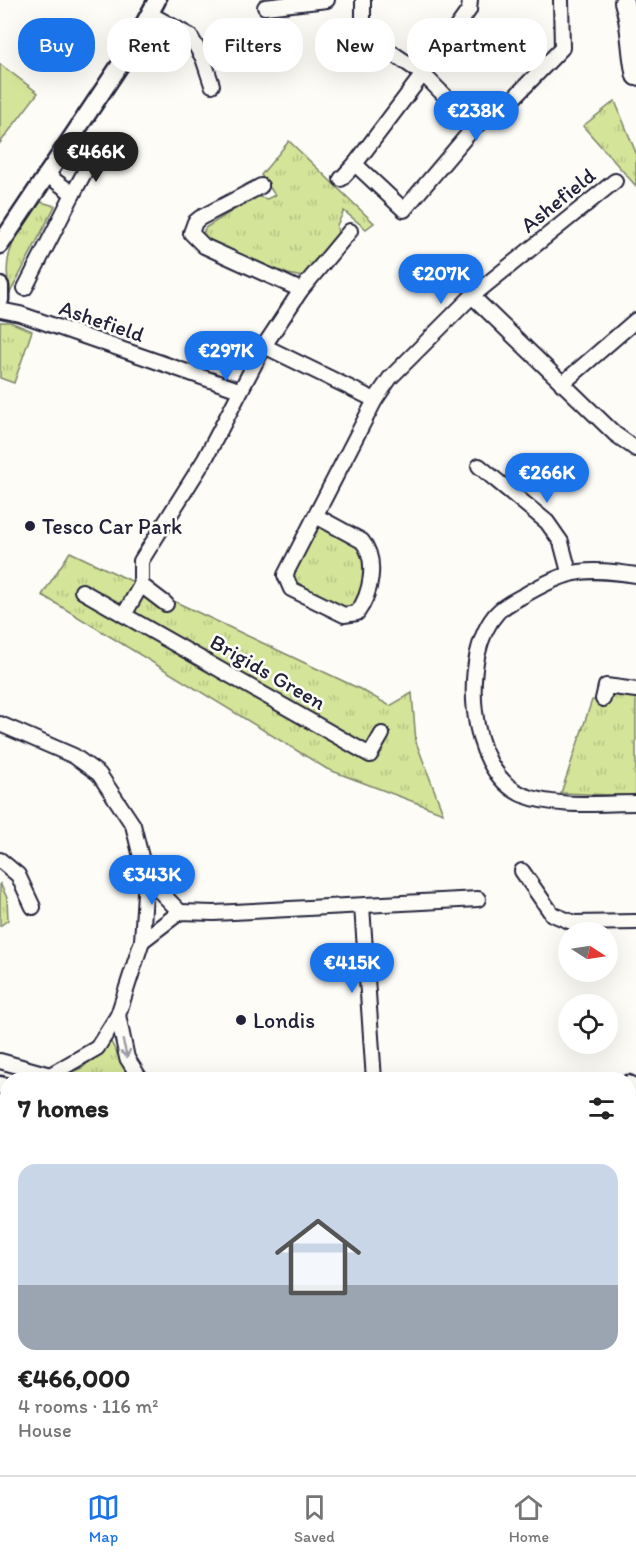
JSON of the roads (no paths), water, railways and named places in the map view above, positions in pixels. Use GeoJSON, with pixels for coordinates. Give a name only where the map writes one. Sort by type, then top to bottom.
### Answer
{"type":"FeatureCollection","features":[{"type":"Feature","properties":{"kind":"main road"},"geometry":{"type":"LineString","coordinates":[[622,1],[628,16],[631,56],[636,76]]}},
{"type":"Feature","properties":{"kind":"street"},"geometry":{"type":"LineString","coordinates":[[265,7],[327,0]]}},
{"type":"Feature","properties":{"kind":"street"},"geometry":{"type":"LineString","coordinates":[[363,0],[363,33],[423,74],[475,126]]}},
{"type":"Feature","properties":{"kind":"street"},"geometry":{"type":"LineString","coordinates":[[341,179],[355,164],[423,74],[469,10],[470,0]]}},
{"type":"Feature","properties":{"kind":"street"},"geometry":{"type":"LineString","coordinates":[[355,164],[404,210],[475,126],[508,104],[562,48],[561,0]]}},
{"type":"Feature","properties":{"kind":"street"},"geometry":{"type":"LineString","coordinates":[[0,261],[4,239],[125,57],[153,7],[190,36],[203,58],[212,85]]}},
{"type":"Feature","properties":{"kind":"street"},"geometry":{"type":"LineString","coordinates":[[25,288],[92,158]]}},
{"type":"Feature","properties":{"kind":"street"},"geometry":{"type":"LineString","coordinates":[[46,174],[73,194]]}},
{"type":"Feature","properties":{"kind":"street","name":"Ashefield"},"geometry":{"type":"LineString","coordinates":[[316,516],[362,541],[367,548],[372,569],[361,608],[357,614],[344,615],[291,589],[285,580],[286,569],[316,516],[375,400],[390,378],[472,296],[615,181]]}},
{"type":"Feature","properties":{"kind":"street"},"geometry":{"type":"LineString","coordinates":[[261,186],[195,222],[191,234],[204,246],[301,290]]}},
{"type":"Feature","properties":{"kind":"street"},"geometry":{"type":"LineString","coordinates":[[82,591],[124,615],[141,585],[141,561],[205,459],[264,346],[301,290],[351,231]]}},
{"type":"Feature","properties":{"kind":"street"},"geometry":{"type":"LineString","coordinates":[[0,292],[20,314]]}},
{"type":"Feature","properties":{"kind":"street"},"geometry":{"type":"LineString","coordinates":[[472,296],[615,434],[636,448]]}},
{"type":"Feature","properties":{"kind":"street","name":"Ashefield"},"geometry":{"type":"LineString","coordinates":[[0,310],[20,314],[239,390]]}},
{"type":"Feature","properties":{"kind":"street"},"geometry":{"type":"LineString","coordinates":[[562,384],[636,320]]}},
{"type":"Feature","properties":{"kind":"street"},"geometry":{"type":"LineString","coordinates":[[264,346],[375,400]]}},
{"type":"Feature","properties":{"kind":"street"},"geometry":{"type":"LineString","coordinates":[[479,466],[547,522],[561,542],[569,572]]}},
{"type":"Feature","properties":{"kind":"street"},"geometry":{"type":"LineString","coordinates":[[636,575],[607,571],[569,572],[555,577],[507,605],[497,613],[483,636],[474,692],[475,714],[483,752],[504,784],[522,794],[540,800],[636,803]]}},
{"type":"Feature","properties":{"kind":"street"},"geometry":{"type":"LineString","coordinates":[[141,585],[166,604]]}},
{"type":"Feature","properties":{"kind":"street","name":"Brigids Green"},"geometry":{"type":"LineString","coordinates":[[124,615],[370,755],[382,734]]}},
{"type":"Feature","properties":{"kind":"street"},"geometry":{"type":"LineString","coordinates":[[603,699],[606,686],[636,690]]}},
{"type":"Feature","properties":{"kind":"street"},"geometry":{"type":"LineString","coordinates":[[0,724],[74,756],[99,774],[133,825],[146,877],[142,941],[118,1015],[97,1048],[59,1072]]}},
{"type":"Feature","properties":{"kind":"street"},"geometry":{"type":"LineString","coordinates":[[0,860],[18,875],[33,907]]}},
{"type":"Feature","properties":{"kind":"street"},"geometry":{"type":"LineString","coordinates":[[522,871],[552,914],[574,923],[636,922]]}},
{"type":"Feature","properties":{"kind":"street"},"geometry":{"type":"LineString","coordinates":[[146,877],[180,912]]}},
{"type":"Feature","properties":{"kind":"street"},"geometry":{"type":"LineString","coordinates":[[142,941],[180,912],[214,913],[478,899]]}},
{"type":"Feature","properties":{"kind":"street"},"geometry":{"type":"LineString","coordinates":[[362,906],[373,1072]]}},
{"type":"Feature","properties":{"kind":"street"},"geometry":{"type":"LineString","coordinates":[[118,1015],[127,1058],[136,1072]]}},
{"type":"Feature","properties":{"kind":"street"},"geometry":{"type":"LineString","coordinates":[[0,1061],[32,1072]]}},
{"type":"Feature","properties":{"kind":"place","name":"Tesco Car Park"},"geometry":{"type":"Point","coordinates":[30,526]}},
{"type":"Feature","properties":{"kind":"place","name":"Londis"},"geometry":{"type":"Point","coordinates":[241,1020]}}]}
